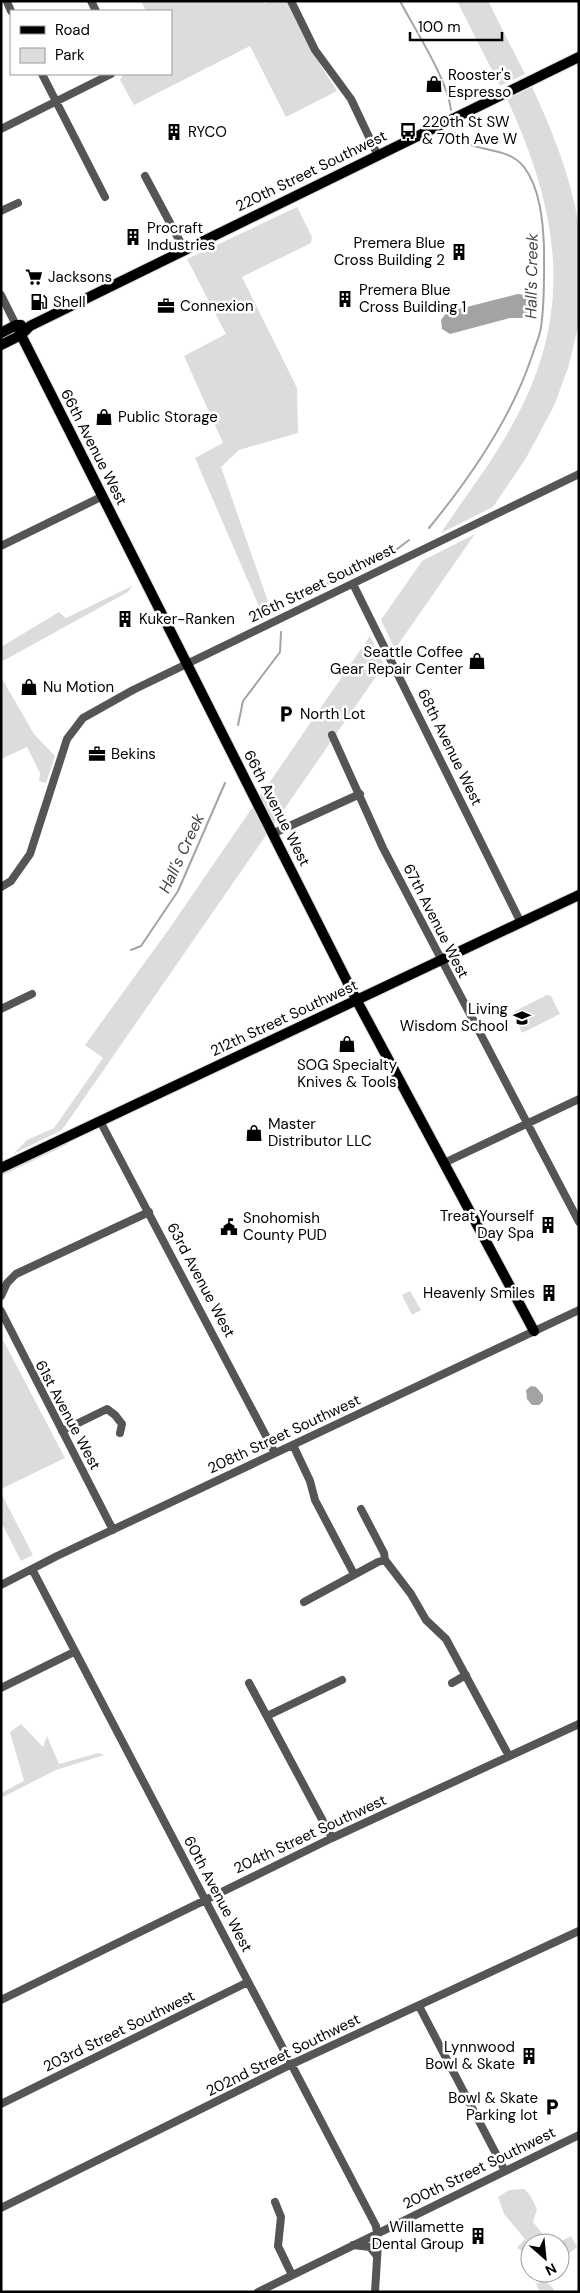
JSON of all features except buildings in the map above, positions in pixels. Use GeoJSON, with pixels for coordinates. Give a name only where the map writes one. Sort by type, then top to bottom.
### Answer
{"type":"FeatureCollection","features":[{"type":"Feature","properties":{"kind":"main road","name":"220th Street Southwest"},"geometry":{"type":"LineString","coordinates":[[1,345],[21,335],[30,326],[184,249],[579,58]]}},
{"type":"Feature","properties":{"kind":"main road"},"geometry":{"type":"LineString","coordinates":[[1,333],[16,325],[30,326]]}},
{"type":"Feature","properties":{"kind":"main road","name":"66th Avenue West"},"geometry":{"type":"LineString","coordinates":[[16,325],[357,1001],[534,1331]]}},
{"type":"Feature","properties":{"kind":"main road","name":"212th Street Southwest"},"geometry":{"type":"LineString","coordinates":[[1,1168],[579,895]]}},
{"type":"Feature","properties":{"kind":"street"},"geometry":{"type":"LineString","coordinates":[[290,1],[315,50],[355,106],[378,156]]}},
{"type":"Feature","properties":{"kind":"street"},"geometry":{"type":"LineString","coordinates":[[43,75],[105,197]]}},
{"type":"Feature","properties":{"kind":"street"},"geometry":{"type":"LineString","coordinates":[[1,128],[109,75]]}},
{"type":"Feature","properties":{"kind":"street"},"geometry":{"type":"LineString","coordinates":[[145,176],[184,249]]}},
{"type":"Feature","properties":{"kind":"street"},"geometry":{"type":"LineString","coordinates":[[1,211],[18,203]]}},
{"type":"Feature","properties":{"kind":"street","name":"66th Avenue West"},"geometry":{"type":"LineString","coordinates":[[1,295],[16,325]]}},
{"type":"Feature","properties":{"kind":"street","name":"216th Street Southwest"},"geometry":{"type":"LineString","coordinates":[[1,887],[11,881],[22,869],[30,854],[54,774],[67,739],[82,718],[133,690],[579,474]]}},
{"type":"Feature","properties":{"kind":"street"},"geometry":{"type":"LineString","coordinates":[[1,546],[103,496]]}},
{"type":"Feature","properties":{"kind":"street","name":"68th Avenue West"},"geometry":{"type":"LineString","coordinates":[[353,584],[521,923]]}},
{"type":"Feature","properties":{"kind":"street","name":"67th Avenue West"},"geometry":{"type":"LineString","coordinates":[[332,735],[360,794],[377,836],[579,1222]]}},
{"type":"Feature","properties":{"kind":"street"},"geometry":{"type":"LineString","coordinates":[[272,834],[360,794]]}},
{"type":"Feature","properties":{"kind":"street"},"geometry":{"type":"LineString","coordinates":[[1,1009],[32,994]]}},
{"type":"Feature","properties":{"kind":"street"},"geometry":{"type":"LineString","coordinates":[[444,1163],[579,1098]]}},
{"type":"Feature","properties":{"kind":"street","name":"63rd Avenue West"},"geometry":{"type":"LineString","coordinates":[[100,1121],[275,1453]]}},
{"type":"Feature","properties":{"kind":"street"},"geometry":{"type":"LineString","coordinates":[[2,1295],[7,1283],[16,1274],[149,1212]]}},
{"type":"Feature","properties":{"kind":"street","name":"208th Street Southwest"},"geometry":{"type":"LineString","coordinates":[[1,1585],[113,1530],[579,1310]]}},
{"type":"Feature","properties":{"kind":"street","name":"61st Avenue West"},"geometry":{"type":"LineString","coordinates":[[1,1311],[113,1530]]}},
{"type":"Feature","properties":{"kind":"street"},"geometry":{"type":"LineString","coordinates":[[62,1430],[107,1409],[122,1424],[120,1433]]}},
{"type":"Feature","properties":{"kind":"street"},"geometry":{"type":"LineString","coordinates":[[293,1445],[310,1481],[315,1500],[354,1574]]}},
{"type":"Feature","properties":{"kind":"street"},"geometry":{"type":"LineString","coordinates":[[361,1509],[384,1553],[385,1560],[411,1594],[426,1620],[446,1639],[509,1756]]}},
{"type":"Feature","properties":{"kind":"street"},"geometry":{"type":"LineString","coordinates":[[304,1602],[354,1574],[385,1560]]}},
{"type":"Feature","properties":{"kind":"street","name":"60th Avenue West"},"geometry":{"type":"LineString","coordinates":[[32,1569],[292,2064],[376,2226],[377,2232]]}},
{"type":"Feature","properties":{"kind":"street"},"geometry":{"type":"LineString","coordinates":[[1,1688],[74,1652]]}},
{"type":"Feature","properties":{"kind":"street"},"geometry":{"type":"LineString","coordinates":[[452,1683],[466,1676]]}},
{"type":"Feature","properties":{"kind":"street"},"geometry":{"type":"LineString","coordinates":[[267,1716],[342,1680]]}},
{"type":"Feature","properties":{"kind":"street"},"geometry":{"type":"LineString","coordinates":[[249,1682],[332,1838]]}},
{"type":"Feature","properties":{"kind":"street","name":"204th Street Southwest"},"geometry":{"type":"LineString","coordinates":[[1,2000],[332,1838],[579,1724]]}},
{"type":"Feature","properties":{"kind":"street","name":"202nd Street Southwest"},"geometry":{"type":"LineString","coordinates":[[1,2208],[292,2064],[579,1930]]}},
{"type":"Feature","properties":{"kind":"street","name":"203rd Street Southwest"},"geometry":{"type":"LineString","coordinates":[[1,2104],[248,1982]]}},
{"type":"Feature","properties":{"kind":"street"},"geometry":{"type":"LineString","coordinates":[[419,2006],[505,2171]]}},
{"type":"Feature","properties":{"kind":"street","name":"200th Street Southwest"},"geometry":{"type":"LineString","coordinates":[[258,2292],[377,2232],[579,2135]]}},
{"type":"Feature","properties":{"kind":"street"},"geometry":{"type":"LineString","coordinates":[[275,2202],[281,2217],[278,2246],[292,2275]]}},
{"type":"Feature","properties":{"kind":"street"},"geometry":{"type":"LineString","coordinates":[[375,2292],[377,2232]]}},
{"type":"Feature","properties":{"kind":"street"},"geometry":{"type":"LineString","coordinates":[[351,2245],[370,2247],[377,2256]]}},
{"type":"Feature","properties":{"kind":"green space"},"geometry":{"type":"Polygon","coordinates":[[[141,1],[263,1],[264,4],[270,1],[287,1],[314,55],[337,91],[286,117],[250,46],[134,105],[120,80],[122,75],[172,75],[172,10],[146,10],[141,1]]]}},
{"type":"Feature","properties":{"kind":"green space"},"geometry":{"type":"Polygon","coordinates":[[[457,1],[488,1],[525,74],[500,86],[457,1]]]}},
{"type":"Feature","properties":{"kind":"green space"},"geometry":{"type":"Polygon","coordinates":[[[532,87],[560,155],[576,208],[579,227],[579,323],[568,368],[554,406],[526,458],[493,507],[441,533],[510,429],[531,387],[545,345],[552,304],[553,264],[549,224],[539,183],[525,141],[507,99],[532,87]]]}},
{"type":"Feature","properties":{"kind":"green space"},"geometry":{"type":"Polygon","coordinates":[[[297,207],[312,237],[311,243],[242,277],[297,388],[298,433],[239,450],[221,467],[272,613],[264,618],[195,458],[223,443],[184,356],[226,334],[187,259],[297,207]]]}},
{"type":"Feature","properties":{"kind":"green space"},"geometry":{"type":"Polygon","coordinates":[[[475,534],[395,649],[381,620],[422,561],[475,534]]]}},
{"type":"Feature","properties":{"kind":"green space"},"geometry":{"type":"Polygon","coordinates":[[[132,586],[128,592],[1,662],[1,647],[59,612],[66,618],[132,586]]]}},
{"type":"Feature","properties":{"kind":"green space"},"geometry":{"type":"Polygon","coordinates":[[[370,636],[384,665],[62,1130],[13,1154],[27,1140],[54,1128],[103,1058],[85,1045],[169,929],[370,636]]]}},
{"type":"Feature","properties":{"kind":"green space"},"geometry":{"type":"Polygon","coordinates":[[[1,677],[34,734],[55,756],[46,783],[39,781],[40,773],[27,747],[1,759],[1,677]]]}},
{"type":"Feature","properties":{"kind":"green space"},"geometry":{"type":"Polygon","coordinates":[[[547,995],[551,996],[560,1014],[522,1033],[514,1013],[515,1011],[547,995]]]}},
{"type":"Feature","properties":{"kind":"green space"},"geometry":{"type":"Polygon","coordinates":[[[66,1141],[68,1144],[1,1176],[1,1172],[66,1141]]]}},
{"type":"Feature","properties":{"kind":"green space"},"geometry":{"type":"Polygon","coordinates":[[[410,1291],[421,1310],[412,1315],[402,1295],[410,1291]]]}},
{"type":"Feature","properties":{"kind":"green space"},"geometry":{"type":"Polygon","coordinates":[[[1,1336],[65,1458],[1,1489],[1,1336]]]}},
{"type":"Feature","properties":{"kind":"green space"},"geometry":{"type":"Polygon","coordinates":[[[1,1493],[33,1555],[21,1561],[1,1522],[1,1493]]]}},
{"type":"Feature","properties":{"kind":"green space"},"geometry":{"type":"Polygon","coordinates":[[[21,1724],[43,1747],[47,1736],[59,1764],[98,1753],[104,1755],[56,1770],[1,1798],[1,1793],[24,1781],[10,1732],[21,1724]]]}},
{"type":"Feature","properties":{"kind":"green space"},"geometry":{"type":"Polygon","coordinates":[[[524,2189],[530,2195],[537,2209],[533,2222],[542,2233],[520,2233],[504,2214],[498,2197],[509,2190],[524,2189]]]}},
{"type":"Feature","properties":{"kind":"green space"},"geometry":{"type":"Polygon","coordinates":[[[570,2237],[577,2247],[570,2253],[570,2237]]]}},
{"type":"Feature","properties":{"kind":"green space"},"geometry":{"type":"Polygon","coordinates":[[[548,2283],[556,2292],[540,2292],[536,2284],[548,2283]]]}},
{"type":"Feature","properties":{"kind":"shaded area"},"geometry":{"type":"Polygon","coordinates":[[[518,294],[527,296],[531,302],[532,309],[524,318],[510,318],[450,334],[442,329],[441,320],[447,312],[518,294]]]}},
{"type":"Feature","properties":{"kind":"shaded area"},"geometry":{"type":"Polygon","coordinates":[[[531,1386],[536,1387],[543,1395],[543,1401],[539,1405],[532,1405],[527,1399],[526,1390],[531,1386]]]}},
{"type":"Feature","properties":{"kind":"waterway","name":"Hall's Creek"},"geometry":{"type":"LineString","coordinates":[[400,1],[430,54],[448,97],[451,110]]}},
{"type":"Feature","properties":{"kind":"waterway","name":"Hall's Creek"},"geometry":{"type":"LineString","coordinates":[[429,528],[460,488],[488,446],[513,401],[524,379],[539,337],[543,307],[543,226],[540,205],[529,175],[516,160],[498,151],[469,144],[461,140],[455,133]]}},
{"type":"Feature","properties":{"kind":"waterway","name":"Hall's Creek"},"geometry":{"type":"LineString","coordinates":[[296,598],[388,556],[409,540]]}},
{"type":"Feature","properties":{"kind":"waterway","name":"Hall's Creek"},"geometry":{"type":"LineString","coordinates":[[238,725],[243,701],[280,652],[281,632]]}},
{"type":"Feature","properties":{"kind":"waterway","name":"Hall's Creek"},"geometry":{"type":"LineString","coordinates":[[131,950],[141,946],[178,891],[225,783]]}},
{"type":"Feature","properties":{"kind":"place","name":"Rooster's Espresso"},"geometry":{"type":"Point","coordinates":[434,84]}},
{"type":"Feature","properties":{"kind":"place","name":"220th St SW & 70th Ave W"},"geometry":{"type":"Point","coordinates":[408,131]}},
{"type":"Feature","properties":{"kind":"place","name":"RYCO"},"geometry":{"type":"Point","coordinates":[174,132]}},
{"type":"Feature","properties":{"kind":"place","name":"Procraft Industries"},"geometry":{"type":"Point","coordinates":[133,237]}},
{"type":"Feature","properties":{"kind":"place","name":"Premera Blue Cross Building 2"},"geometry":{"type":"Point","coordinates":[459,252]}},
{"type":"Feature","properties":{"kind":"place","name":"Jacksons"},"geometry":{"type":"Point","coordinates":[34,277]}},
{"type":"Feature","properties":{"kind":"place","name":"Premera Blue Cross Building 1"},"geometry":{"type":"Point","coordinates":[345,299]}},
{"type":"Feature","properties":{"kind":"place","name":"Shell"},"geometry":{"type":"Point","coordinates":[39,302]}},
{"type":"Feature","properties":{"kind":"place","name":"Connexion"},"geometry":{"type":"Point","coordinates":[166,306]}},
{"type":"Feature","properties":{"kind":"place","name":"Public Storage"},"geometry":{"type":"Point","coordinates":[104,417]}},
{"type":"Feature","properties":{"kind":"place","name":"Kuker-Ranken"},"geometry":{"type":"Point","coordinates":[125,619]}},
{"type":"Feature","properties":{"kind":"place","name":"Seattle Coffee Gear Repair Center"},"geometry":{"type":"Point","coordinates":[477,661]}},
{"type":"Feature","properties":{"kind":"place","name":"Nu Motion"},"geometry":{"type":"Point","coordinates":[29,687]}},
{"type":"Feature","properties":{"kind":"place","name":"North Lot"},"geometry":{"type":"Point","coordinates":[286,714]}},
{"type":"Feature","properties":{"kind":"place","name":"Bekins"},"geometry":{"type":"Point","coordinates":[97,754]}},
{"type":"Feature","properties":{"kind":"place","name":"Living Wisdom School"},"geometry":{"type":"Point","coordinates":[522,1018]}},
{"type":"Feature","properties":{"kind":"place","name":"SOG Specialty Knives & Tools"},"geometry":{"type":"Point","coordinates":[347,1044]}},
{"type":"Feature","properties":{"kind":"place","name":"Master Distributor LLC"},"geometry":{"type":"Point","coordinates":[254,1133]}},
{"type":"Feature","properties":{"kind":"place","name":"Treat Yourself Day Spa"},"geometry":{"type":"Point","coordinates":[548,1225]}},
{"type":"Feature","properties":{"kind":"place","name":"Snohomish County PUD"},"geometry":{"type":"Point","coordinates":[229,1227]}},
{"type":"Feature","properties":{"kind":"place","name":"Heavenly Smiles"},"geometry":{"type":"Point","coordinates":[549,1293]}},
{"type":"Feature","properties":{"kind":"place","name":"Lynnwood Bowl & Skate"},"geometry":{"type":"Point","coordinates":[529,2056]}},
{"type":"Feature","properties":{"kind":"place","name":"Bowl & Skate Parking lot"},"geometry":{"type":"Point","coordinates":[552,2107]}},
{"type":"Feature","properties":{"kind":"place","name":"Willamette Dental Group"},"geometry":{"type":"Point","coordinates":[478,2236]}}]}
